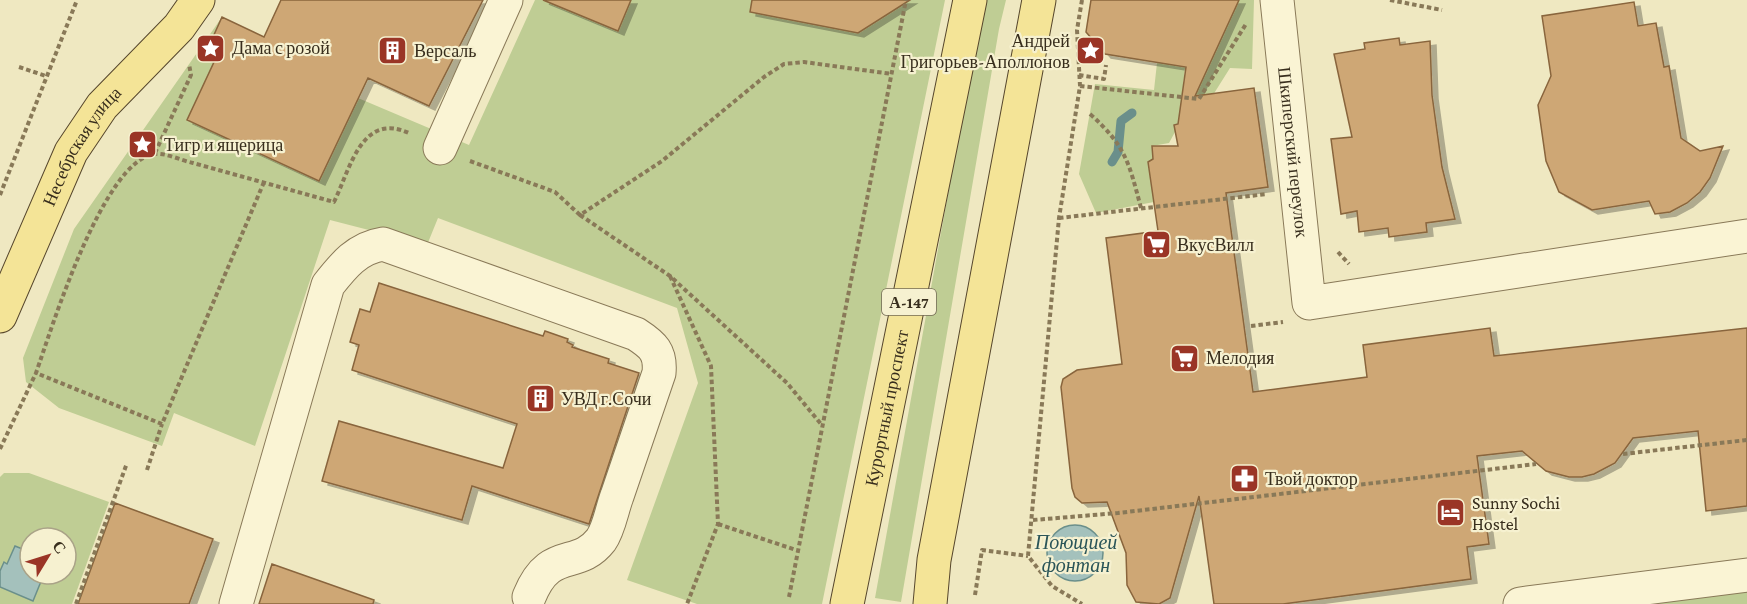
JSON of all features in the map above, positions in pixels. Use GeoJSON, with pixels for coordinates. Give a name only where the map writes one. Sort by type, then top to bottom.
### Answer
{"type":"FeatureCollection","features":[{"type":"Feature","properties":{"kind":"main road","name":"Несебрская улица"},"geometry":{"type":"LineString","coordinates":[[0,316],[71,152],[102,106],[179,27],[198,0]]}},
{"type":"Feature","properties":{"kind":"main road"},"geometry":{"type":"LineString","coordinates":[[179,27],[216,0]]}},
{"type":"Feature","properties":{"kind":"main road","name":"Курортный проспект"},"geometry":{"type":"LineString","coordinates":[[847,604],[970,0]]}},
{"type":"Feature","properties":{"kind":"main road"},"geometry":{"type":"LineString","coordinates":[[930,604],[934,560],[1039,0]]}},
{"type":"Feature","properties":{"kind":"street"},"geometry":{"type":"LineString","coordinates":[[440,148],[506,0]]}},
{"type":"Feature","properties":{"kind":"street","name":"Шкиперский переулок"},"geometry":{"type":"LineString","coordinates":[[1277,0],[1309,303],[1747,236]]}},
{"type":"Feature","properties":{"kind":"street"},"geometry":{"type":"LineString","coordinates":[[236,604],[328,285],[358,252],[368,246],[383,244],[636,334],[655,348],[660,359],[659,373],[603,538],[580,556],[561,560],[547,568],[514,597]]}},
{"type":"Feature","properties":{"kind":"street"},"geometry":{"type":"LineString","coordinates":[[1520,604],[1747,574]]}},
{"type":"Feature","properties":{"kind":"path"},"geometry":{"type":"LineString","coordinates":[[0,195],[77,0]]}},
{"type":"Feature","properties":{"kind":"path"},"geometry":{"type":"LineString","coordinates":[[789,597],[821,424],[906,0]]}},
{"type":"Feature","properties":{"kind":"path"},"geometry":{"type":"LineString","coordinates":[[1028,556],[1059,218],[1080,86],[1077,30],[1082,0]]}},
{"type":"Feature","properties":{"kind":"path"},"geometry":{"type":"LineString","coordinates":[[1390,0],[1442,10]]}},
{"type":"Feature","properties":{"kind":"path"},"geometry":{"type":"LineString","coordinates":[[1080,86],[1199,99],[1248,20]]}},
{"type":"Feature","properties":{"kind":"path"},"geometry":{"type":"LineString","coordinates":[[1079,75],[1104,79],[1106,65]]}},
{"type":"Feature","properties":{"kind":"path"},"geometry":{"type":"LineString","coordinates":[[19,66],[46,76]]}},
{"type":"Feature","properties":{"kind":"path"},"geometry":{"type":"LineString","coordinates":[[1090,114],[1113,134],[1126,155],[1141,208]]}},
{"type":"Feature","properties":{"kind":"path"},"geometry":{"type":"LineString","coordinates":[[1059,218],[1297,190]]}},
{"type":"Feature","properties":{"kind":"path"},"geometry":{"type":"LineString","coordinates":[[580,215],[670,276],[787,383],[821,424]]}},
{"type":"Feature","properties":{"kind":"path"},"geometry":{"type":"LineString","coordinates":[[1337,243],[1339,255],[1349,264],[1356,265]]}},
{"type":"Feature","properties":{"kind":"path"},"geometry":{"type":"LineString","coordinates":[[670,276],[711,366],[718,524],[687,604]]}},
{"type":"Feature","properties":{"kind":"path"},"geometry":{"type":"LineString","coordinates":[[0,449],[36,373]]}},
{"type":"Feature","properties":{"kind":"path"},"geometry":{"type":"LineString","coordinates":[[147,470],[162,424]]}},
{"type":"Feature","properties":{"kind":"path"},"geometry":{"type":"LineString","coordinates":[[1623,454],[1747,440]]}},
{"type":"Feature","properties":{"kind":"path"},"geometry":{"type":"LineString","coordinates":[[76,604],[127,463]]}},
{"type":"Feature","properties":{"kind":"path"},"geometry":{"type":"LineString","coordinates":[[1033,520],[1118,513],[1536,464]]}},
{"type":"Feature","properties":{"kind":"path"},"geometry":{"type":"LineString","coordinates":[[718,524],[799,550]]}},
{"type":"Feature","properties":{"kind":"path"},"geometry":{"type":"LineString","coordinates":[[975,595],[982,550],[1028,556],[1052,586],[1082,604]]}},
{"type":"Feature","properties":{"kind":"green space"},"geometry":{"type":"Polygon","coordinates":[[[535,0],[945,0],[822,604],[697,604],[627,580],[698,383],[677,308],[438,218],[427,245],[330,220],[255,446],[174,413],[162,446],[59,408],[26,382],[23,358],[74,229],[222,17],[205,57],[214,62],[187,120],[318,181],[358,98],[469,145],[535,0]]]}},
{"type":"Feature","properties":{"kind":"green space"},"geometry":{"type":"Polygon","coordinates":[[[983,0],[1006,0],[999,29],[901,602],[875,598],[983,0]]]}},
{"type":"Feature","properties":{"kind":"green space"},"geometry":{"type":"Polygon","coordinates":[[[1164,0],[1194,0],[1183,85],[1199,87],[1239,0],[1254,0],[1252,69],[1230,68],[1196,122],[1175,125],[1175,132],[1169,143],[1152,146],[1153,159],[1148,163],[1154,202],[1096,213],[1079,174],[1095,84],[1154,90],[1164,0]]]}},
{"type":"Feature","properties":{"kind":"green space"},"geometry":{"type":"Polygon","coordinates":[[[4,473],[29,473],[109,502],[72,604],[0,604],[0,587],[33,601],[39,586],[78,586],[78,526],[18,526],[18,547],[15,546],[7,564],[4,563],[0,571],[0,477],[4,473]]]}},
{"type":"Feature","properties":{"kind":"green space"},"geometry":{"type":"Polygon","coordinates":[[[1747,586],[1747,604],[1611,604],[1747,586]]]}},
{"type":"Feature","properties":{"kind":"water","name":"Поющией фонтан"},"geometry":{"type":"Polygon","coordinates":[[[1069,525],[1081,525],[1095,533],[1103,547],[1101,564],[1095,573],[1081,581],[1069,581],[1052,569],[1047,559],[1047,547],[1059,530],[1069,525]]]}},
{"type":"Feature","properties":{"kind":"water"},"geometry":{"type":"Polygon","coordinates":[[[15,546],[18,547],[18,586],[39,586],[33,601],[0,587],[0,571],[4,562],[7,564],[15,546]]]}},
{"type":"Feature","properties":{"kind":"building"},"geometry":{"type":"Polygon","coordinates":[[[281,0],[483,0],[429,106],[368,78],[319,181],[187,120],[214,62],[204,57],[222,17],[264,37],[281,0]]]}},
{"type":"Feature","properties":{"kind":"building"},"geometry":{"type":"Polygon","coordinates":[[[543,0],[631,0],[618,31],[543,0]]]}},
{"type":"Feature","properties":{"kind":"building"},"geometry":{"type":"Polygon","coordinates":[[[752,0],[910,0],[858,33],[750,12],[752,0]]]}},
{"type":"Feature","properties":{"kind":"building"},"geometry":{"type":"Polygon","coordinates":[[[1091,0],[1239,0],[1195,96],[1254,88],[1268,187],[1226,193],[1253,392],[1367,377],[1363,345],[1490,328],[1494,356],[1747,328],[1747,506],[1706,511],[1698,431],[1633,438],[1615,463],[1594,474],[1582,477],[1569,477],[1546,471],[1522,451],[1477,456],[1489,544],[1467,547],[1471,579],[1283,604],[1214,604],[1199,496],[1170,598],[1159,604],[1136,602],[1127,585],[1126,553],[1107,502],[1082,503],[1075,497],[1072,488],[1061,387],[1063,379],[1077,370],[1122,364],[1106,238],[1158,231],[1148,162],[1153,159],[1152,146],[1178,146],[1174,125],[1178,124],[1186,67],[1105,54],[1086,32],[1091,0]]]}},
{"type":"Feature","properties":{"kind":"building"},"geometry":{"type":"Polygon","coordinates":[[[1634,2],[1638,26],[1656,23],[1664,67],[1669,66],[1681,138],[1700,151],[1723,146],[1710,178],[1700,192],[1687,203],[1670,212],[1655,214],[1649,201],[1592,210],[1559,192],[1546,161],[1538,105],[1551,76],[1542,16],[1634,2]]]}},
{"type":"Feature","properties":{"kind":"building"},"geometry":{"type":"Polygon","coordinates":[[[1399,38],[1400,45],[1430,41],[1432,95],[1442,167],[1455,219],[1426,223],[1427,232],[1389,237],[1388,228],[1359,232],[1357,211],[1341,214],[1331,139],[1352,137],[1334,54],[1365,49],[1364,43],[1399,38]]]}},
{"type":"Feature","properties":{"kind":"building","name":"УВД г.Сочи"},"geometry":{"type":"Polygon","coordinates":[[[379,283],[543,336],[545,331],[568,339],[567,342],[573,345],[572,347],[609,359],[608,363],[639,373],[589,524],[472,486],[462,520],[322,481],[339,421],[503,468],[517,424],[352,370],[359,345],[350,342],[360,309],[370,312],[379,283]]]}},
{"type":"Feature","properties":{"kind":"building"},"geometry":{"type":"Polygon","coordinates":[[[115,503],[213,539],[189,604],[78,604],[115,503]]]}},
{"type":"Feature","properties":{"kind":"building"},"geometry":{"type":"Polygon","coordinates":[[[272,564],[374,600],[373,604],[259,604],[272,564]]]}},
{"type":"Feature","properties":{"kind":"waterway"},"geometry":{"type":"LineString","coordinates":[[1112,162],[1118,152],[1121,121],[1132,113]]}},
{"type":"Feature","properties":{"kind":"place","name":"Дама с розой"},"geometry":{"type":"Point","coordinates":[211,48]}},
{"type":"Feature","properties":{"kind":"place","name":"Версаль"},"geometry":{"type":"Point","coordinates":[393,51]}},
{"type":"Feature","properties":{"kind":"place","name":"Андрей Григорьев-Аполлонов"},"geometry":{"type":"Point","coordinates":[1091,51]}},
{"type":"Feature","properties":{"kind":"place","name":"Тигр и ящерица"},"geometry":{"type":"Point","coordinates":[143,145]}},
{"type":"Feature","properties":{"kind":"place","name":"ВкусВилл"},"geometry":{"type":"Point","coordinates":[1156,245]}},
{"type":"Feature","properties":{"kind":"place","name":"Мелодия"},"geometry":{"type":"Point","coordinates":[1185,358]}},
{"type":"Feature","properties":{"kind":"place","name":"УВД г.Сочи"},"geometry":{"type":"Point","coordinates":[540,399]}},
{"type":"Feature","properties":{"kind":"place","name":"Твой доктор"},"geometry":{"type":"Point","coordinates":[1244,479]}},
{"type":"Feature","properties":{"kind":"place","name":"Sunny Sochi Hostel"},"geometry":{"type":"Point","coordinates":[1451,513]}}]}
